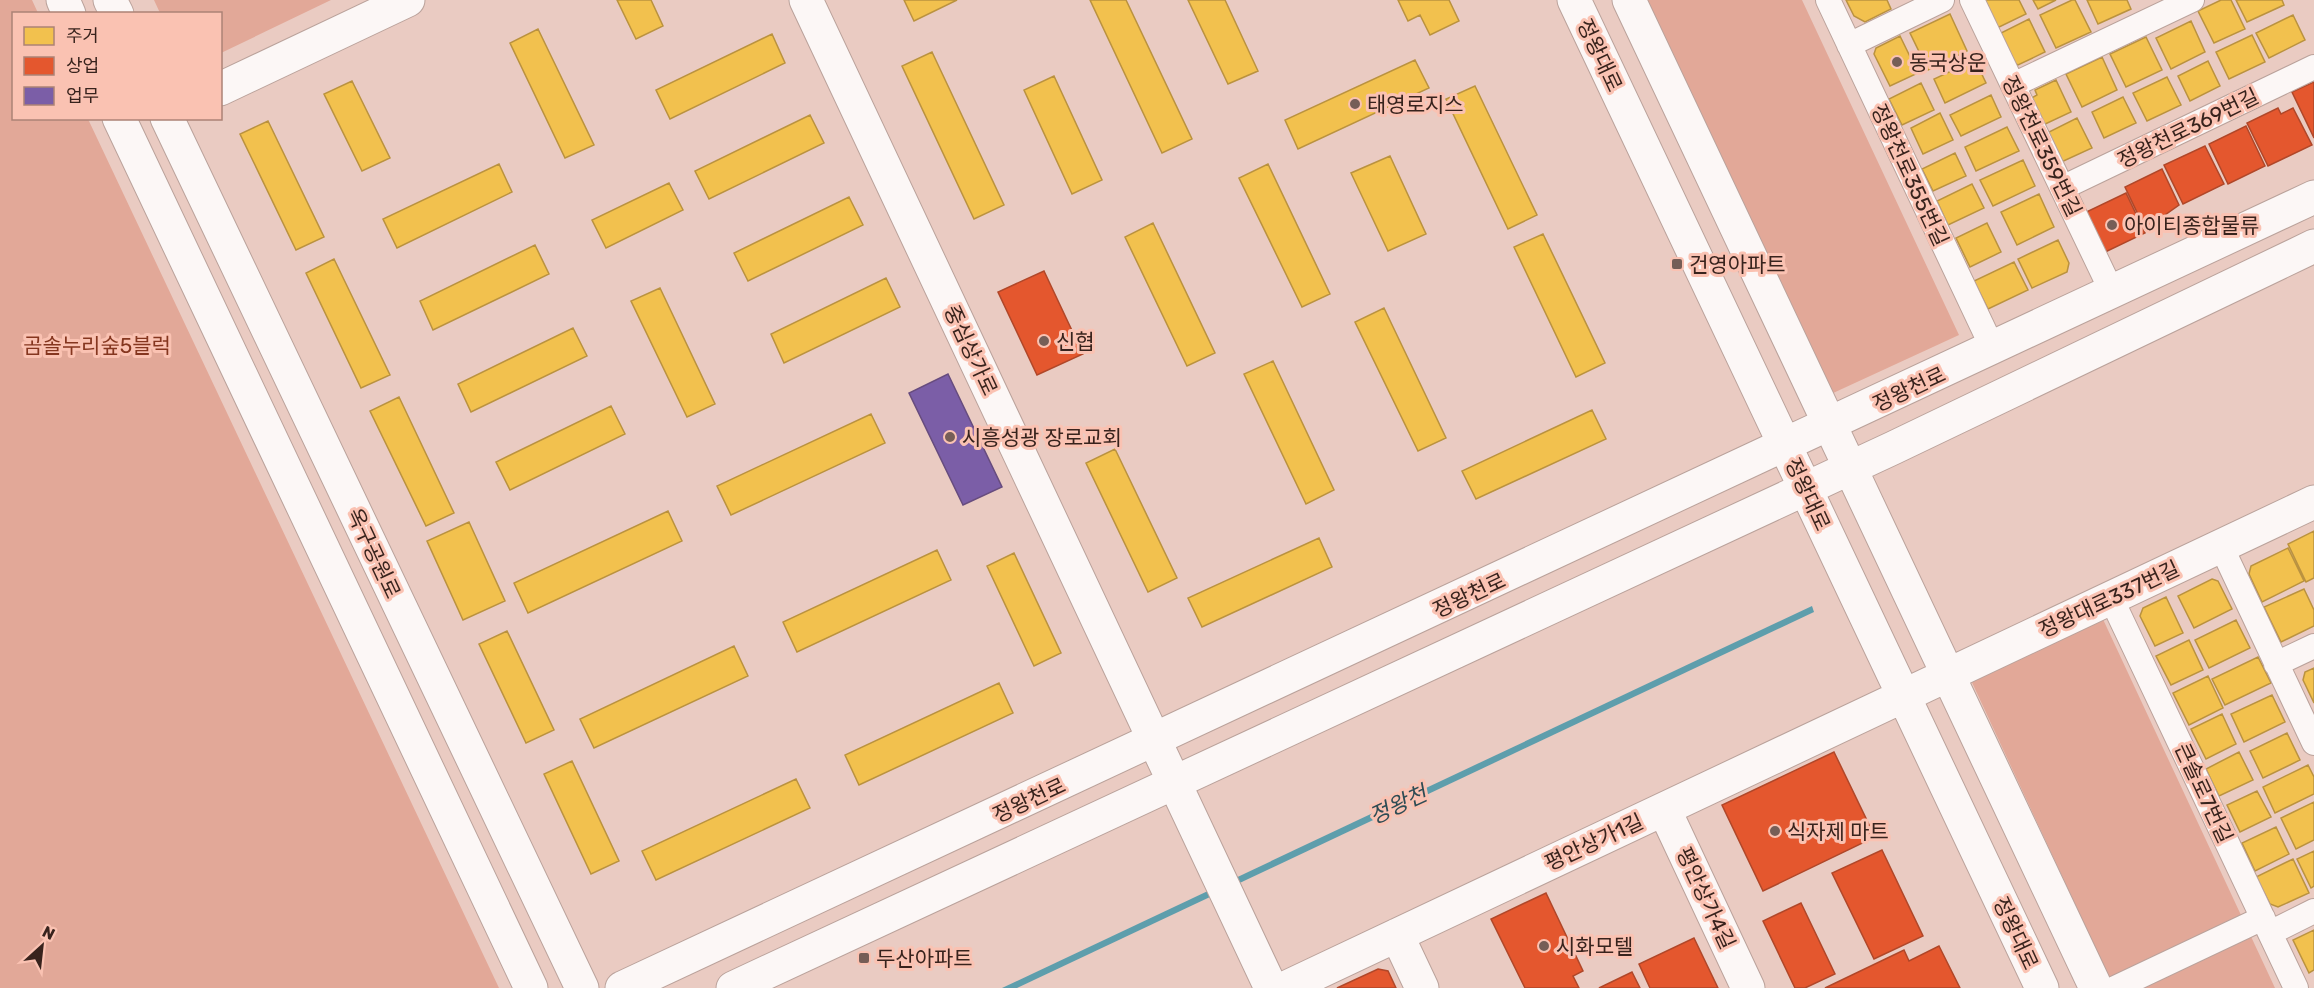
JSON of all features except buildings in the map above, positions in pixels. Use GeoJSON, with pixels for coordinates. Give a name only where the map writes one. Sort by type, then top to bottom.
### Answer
{"type":"FeatureCollection","features":[{"type":"Feature","properties":{"kind":"street"},"geometry":{"type":"LineString","coordinates":[[222,88],[408,0]]}},
{"type":"Feature","properties":{"kind":"street","name":"중심상가로"},"geometry":{"type":"LineString","coordinates":[[806,0],[1271,988]]}},
{"type":"Feature","properties":{"kind":"street","name":"정왕대로"},"geometry":{"type":"LineString","coordinates":[[1574,0],[2042,988]]}},
{"type":"Feature","properties":{"kind":"street"},"geometry":{"type":"LineString","coordinates":[[1629,0],[2096,988]]}},
{"type":"Feature","properties":{"kind":"street","name":"정왕천로355번길"},"geometry":{"type":"LineString","coordinates":[[1828,0],[1993,349]]}},
{"type":"Feature","properties":{"kind":"street"},"geometry":{"type":"LineString","coordinates":[[1849,45],[1942,0]]}},
{"type":"Feature","properties":{"kind":"street","name":"정왕천로359번길"},"geometry":{"type":"LineString","coordinates":[[1972,0],[2112,292]]}},
{"type":"Feature","properties":{"kind":"street"},"geometry":{"type":"LineString","coordinates":[[2013,85],[2192,0]]}},
{"type":"Feature","properties":{"kind":"street","name":"정왕천로369번길"},"geometry":{"type":"LineString","coordinates":[[2062,188],[2314,67]]}},
{"type":"Feature","properties":{"kind":"street"},"geometry":{"type":"LineString","coordinates":[[123,127],[151,120]]}},
{"type":"Feature","properties":{"kind":"street","name":"옥구공원로"},"geometry":{"type":"LineString","coordinates":[[168,120],[582,988]]}},
{"type":"Feature","properties":{"kind":"street","name":"옥구공원로"},"geometry":{"type":"LineString","coordinates":[[123,127],[531,988]]}},
{"type":"Feature","properties":{"kind":"street","name":"정왕천로"},"geometry":{"type":"LineString","coordinates":[[622,988],[1155,742],[2314,197]]}},
{"type":"Feature","properties":{"kind":"street"},"geometry":{"type":"LineString","coordinates":[[734,988],[1806,489],[2314,246]]}},
{"type":"Feature","properties":{"kind":"street","name":"정왕대로337번길"},"geometry":{"type":"LineString","coordinates":[[1903,696],[2314,502]]}},
{"type":"Feature","properties":{"kind":"street"},"geometry":{"type":"LineString","coordinates":[[2221,546],[2314,743]]}},
{"type":"Feature","properties":{"kind":"street","name":"큰솔로7번길"},"geometry":{"type":"LineString","coordinates":[[2111,598],[2296,988]]}},
{"type":"Feature","properties":{"kind":"street"},"geometry":{"type":"LineString","coordinates":[[2276,664],[2314,646]]}},
{"type":"Feature","properties":{"kind":"street","name":"평안상가1길"},"geometry":{"type":"LineString","coordinates":[[1285,988],[1903,696]]}},
{"type":"Feature","properties":{"kind":"street","name":"평안상가4길"},"geometry":{"type":"LineString","coordinates":[[1664,809],[1748,988]]}},
{"type":"Feature","properties":{"kind":"street"},"geometry":{"type":"LineString","coordinates":[[2115,988],[2221,938],[2314,911]]}},
{"type":"Feature","properties":{"kind":"street"},"geometry":{"type":"LineString","coordinates":[[1397,935],[1422,988]]}},
{"type":"Feature","properties":{"kind":"green space","name":"곰솔누리숲5블럭"},"geometry":{"type":"Polygon","coordinates":[[[0,0],[32,0],[38,12],[12,12],[12,120],[88,120],[499,988],[0,988],[0,0]]]}},
{"type":"Feature","properties":{"kind":"green space"},"geometry":{"type":"Polygon","coordinates":[[[154,0],[331,0],[222,53],[222,12],[160,12],[154,0]]]}},
{"type":"Feature","properties":{"kind":"green space"},"geometry":{"type":"Polygon","coordinates":[[[1647,0],[1802,0],[1959,335],[1831,394],[1647,0]]]}},
{"type":"Feature","properties":{"kind":"green space"},"geometry":{"type":"Polygon","coordinates":[[[2101,615],[2275,988],[2114,988],[1969,676],[2101,615]]]}},
{"type":"Feature","properties":{"kind":"water","name":"정왕천"},"geometry":{"type":"Polygon","coordinates":[[[1812,606],[1814,612],[1017,988],[1002,988],[1812,606]]]}},
{"type":"Feature","properties":{"kind":"place","name":"동국상운"},"geometry":{"type":"Point","coordinates":[1897,62]}},
{"type":"Feature","properties":{"kind":"place","name":"태영로지스"},"geometry":{"type":"Point","coordinates":[1355,104]}},
{"type":"Feature","properties":{"kind":"place","name":"아이티종합물류"},"geometry":{"type":"Point","coordinates":[2112,225]}},
{"type":"Feature","properties":{"kind":"place","name":"건영아파트"},"geometry":{"type":"Point","coordinates":[1677,264]}},
{"type":"Feature","properties":{"kind":"place","name":"신협"},"geometry":{"type":"Point","coordinates":[1044,341]}},
{"type":"Feature","properties":{"kind":"place","name":"시흥성광 장로교회"},"geometry":{"type":"Point","coordinates":[950,437]}},
{"type":"Feature","properties":{"kind":"place","name":"식자제 마트"},"geometry":{"type":"Point","coordinates":[1775,831]}},
{"type":"Feature","properties":{"kind":"place","name":"시화모텔"},"geometry":{"type":"Point","coordinates":[1544,946]}},
{"type":"Feature","properties":{"kind":"place","name":"두산아파트"},"geometry":{"type":"Point","coordinates":[864,958]}}]}
